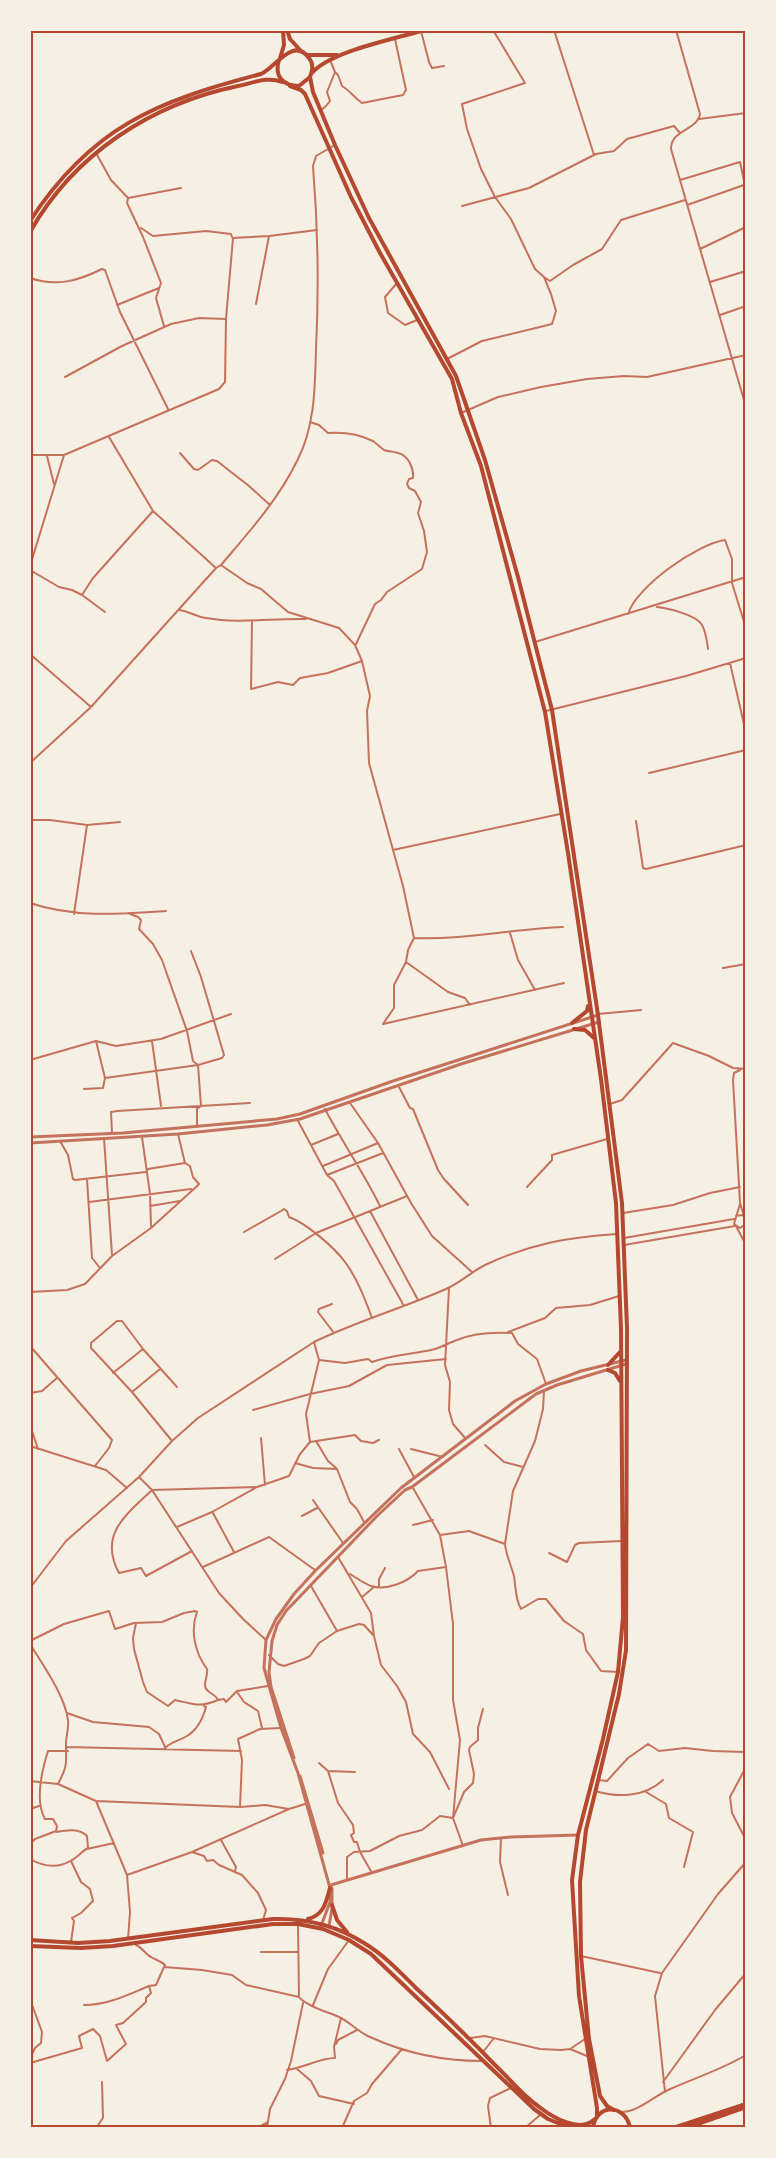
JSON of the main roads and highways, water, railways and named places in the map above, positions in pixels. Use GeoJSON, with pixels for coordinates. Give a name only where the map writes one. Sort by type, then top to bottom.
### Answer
{"type":"FeatureCollection","features":[{"type":"Feature","properties":{"kind":"main road"},"geometry":{"type":"LineString","coordinates":[[285,30],[294,44],[311,62],[313,92],[335,145],[369,218],[456,376],[485,460],[552,710],[599,1022],[623,1213],[626,1362],[626,1650],[619,1694],[586,1830],[580,1869],[586,2015],[597,2084],[602,2100],[607,2106],[620,2112],[630,2125]]}},
{"type":"Feature","properties":{"kind":"main road"},"geometry":{"type":"LineString","coordinates":[[285,30],[284,45],[277,71],[279,77],[288,85],[299,86],[330,60],[346,53]]}},
{"type":"Feature","properties":{"kind":"main road"},"geometry":{"type":"LineString","coordinates":[[30,221],[61,179],[107,136],[152,109],[261,74],[271,69],[288,52],[325,57],[422,30]]}},
{"type":"Feature","properties":{"kind":"main road"},"geometry":{"type":"LineString","coordinates":[[30,232],[64,184],[96,153],[110,141],[154,115],[196,95],[264,79],[288,85],[305,94],[363,220],[452,379],[481,466],[545,712],[593,1023],[616,1203],[620,1296],[623,1617],[618,1672],[578,1835],[572,1880],[578,1986],[596,2118],[593,2128]]}},
{"type":"Feature","properties":{"kind":"main road"},"geometry":{"type":"LineString","coordinates":[[107,136],[110,141]]}},
{"type":"Feature","properties":{"kind":"main road"},"geometry":{"type":"LineString","coordinates":[[363,220],[369,218]]}},
{"type":"Feature","properties":{"kind":"main road"},"geometry":{"type":"LineString","coordinates":[[572,879],[578,878]]}},
{"type":"Feature","properties":{"kind":"main road"},"geometry":{"type":"LineString","coordinates":[[572,1023],[587,1011],[589,1002]]}},
{"type":"Feature","properties":{"kind":"main road"},"geometry":{"type":"LineString","coordinates":[[574,1029],[585,1030],[595,1040]]}},
{"type":"Feature","properties":{"kind":"main road"},"geometry":{"type":"LineString","coordinates":[[620,1351],[608,1367],[615,1373],[620,1383]]}},
{"type":"Feature","properties":{"kind":"main road"},"geometry":{"type":"LineString","coordinates":[[30,1946],[81,1948],[263,1921],[310,1918],[318,1915],[327,1902],[331,1887]]}},
{"type":"Feature","properties":{"kind":"main road"},"geometry":{"type":"LineString","coordinates":[[332,1905],[349,1938],[386,1967],[512,2088],[541,2112],[570,2128]]}},
{"type":"Feature","properties":{"kind":"main road"},"geometry":{"type":"LineString","coordinates":[[295,1919],[328,1928],[384,1958],[470,2038],[541,2112],[580,2125],[589,2124],[603,2112],[615,2110]]}},
{"type":"Feature","properties":{"kind":"main road"},"geometry":{"type":"LineString","coordinates":[[30,1940],[94,1943],[260,1925],[321,1926]]}},
{"type":"Feature","properties":{"kind":"main road"},"geometry":{"type":"LineString","coordinates":[[673,2128],[746,2106]]}},
{"type":"Feature","properties":{"kind":"main road"},"geometry":{"type":"LineString","coordinates":[[686,2128],[746,2106]]}}]}
